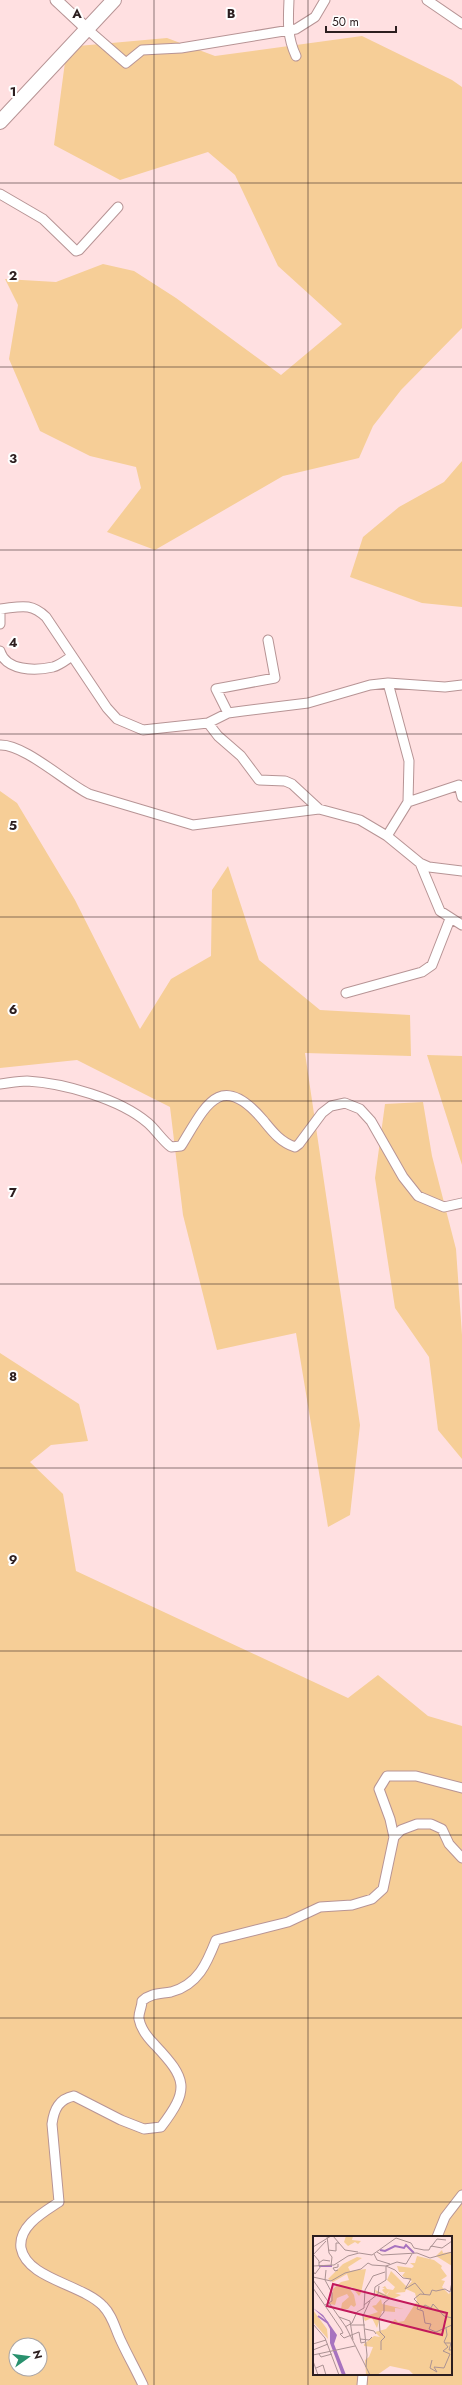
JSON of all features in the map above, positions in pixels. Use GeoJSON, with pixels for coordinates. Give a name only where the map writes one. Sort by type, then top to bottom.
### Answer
{"type":"FeatureCollection","features":[{"type":"Feature","properties":{"kind":"main road"},"geometry":{"type":"LineString","coordinates":[[0,122],[114,0]]}},
{"type":"Feature","properties":{"kind":"street"},"geometry":{"type":"LineString","coordinates":[[56,0],[126,63],[142,50],[181,48],[287,32],[307,24],[315,17],[325,0]]}},
{"type":"Feature","properties":{"kind":"street"},"geometry":{"type":"LineString","coordinates":[[289,0],[287,32],[289,42],[296,56]]}},
{"type":"Feature","properties":{"kind":"street"},"geometry":{"type":"LineString","coordinates":[[427,0],[462,24]]}},
{"type":"Feature","properties":{"kind":"street"},"geometry":{"type":"LineString","coordinates":[[0,194],[43,219],[76,251],[80,250],[118,207]]}},
{"type":"Feature","properties":{"kind":"street"},"geometry":{"type":"LineString","coordinates":[[0,624],[0,609],[32,606],[38,609],[46,617],[107,708],[117,719],[131,727],[143,730],[208,723],[228,714],[308,703],[370,685],[388,683],[445,687],[462,685]]}},
{"type":"Feature","properties":{"kind":"street"},"geometry":{"type":"LineString","coordinates":[[228,714],[216,689],[275,678],[268,640]]}},
{"type":"Feature","properties":{"kind":"street"},"geometry":{"type":"LineString","coordinates":[[0,651],[2,659],[6,663],[16,667],[52,667],[72,656]]}},
{"type":"Feature","properties":{"kind":"street"},"geometry":{"type":"LineString","coordinates":[[387,836],[408,802],[409,761],[388,683]]}},
{"type":"Feature","properties":{"kind":"street"},"geometry":{"type":"LineString","coordinates":[[208,723],[218,736],[241,756],[260,780],[285,781],[292,784],[319,809]]}},
{"type":"Feature","properties":{"kind":"street"},"geometry":{"type":"LineString","coordinates":[[0,745],[9,745],[20,750],[74,786],[89,794],[193,825],[319,809],[360,820],[387,836],[420,863],[429,867],[462,871]]}},
{"type":"Feature","properties":{"kind":"street"},"geometry":{"type":"LineString","coordinates":[[408,802],[459,785],[462,796]]}},
{"type":"Feature","properties":{"kind":"street"},"geometry":{"type":"LineString","coordinates":[[420,863],[440,911],[450,919],[462,925]]}},
{"type":"Feature","properties":{"kind":"street"},"geometry":{"type":"LineString","coordinates":[[346,993],[422,972],[432,965],[450,919]]}},
{"type":"Feature","properties":{"kind":"street"},"geometry":{"type":"LineString","coordinates":[[0,1084],[26,1081],[45,1082],[124,1106],[148,1123],[171,1147],[181,1146],[204,1108],[218,1096],[231,1094],[242,1100],[275,1135],[286,1144],[295,1147],[299,1144],[322,1113],[331,1106],[345,1103],[360,1109],[371,1121],[403,1177],[418,1196],[444,1207],[462,1203]]}},
{"type":"Feature","properties":{"kind":"street"},"geometry":{"type":"LineString","coordinates":[[143,2385],[120,2341],[114,2322],[103,2306],[70,2285],[40,2273],[24,2258],[20,2241],[27,2226],[60,2202],[52,2124],[54,2113],[64,2098],[74,2096],[121,2120],[144,2129],[160,2127],[174,2110],[182,2090],[180,2077],[170,2062],[147,2037],[142,2027],[139,2018],[142,2001],[156,1994],[185,1988],[198,1978],[216,1940],[288,1922],[320,1907],[352,1905],[372,1899],[383,1889],[394,1838],[390,1819],[379,1789],[388,1776],[416,1776],[462,1788]]}},
{"type":"Feature","properties":{"kind":"street"},"geometry":{"type":"LineString","coordinates":[[394,1838],[401,1830],[417,1824],[432,1824],[442,1829],[449,1844],[462,1858]]}},
{"type":"Feature","properties":{"kind":"street"},"geometry":{"type":"LineString","coordinates":[[437,2236],[445,2217],[462,2195]]}},
{"type":"Feature","properties":{"kind":"street"},"geometry":{"type":"LineString","coordinates":[[362,2385],[363,2375]]}},
{"type":"Feature","properties":{"kind":"shaded area"},"geometry":{"type":"Polygon","coordinates":[[[362,36],[452,80],[462,87],[462,328],[401,390],[373,426],[359,458],[283,476],[155,550],[107,532],[141,488],[136,467],[90,456],[40,431],[9,359],[18,305],[5,279],[56,282],[103,264],[134,271],[176,298],[281,375],[342,324],[278,266],[235,175],[208,152],[120,180],[54,145],[67,47],[167,38],[215,56],[362,36]]]}},
{"type":"Feature","properties":{"kind":"shaded area"},"geometry":{"type":"Polygon","coordinates":[[[462,461],[462,607],[422,603],[350,577],[363,537],[399,507],[444,482],[462,461]]]}},
{"type":"Feature","properties":{"kind":"shaded area"},"geometry":{"type":"Polygon","coordinates":[[[0,791],[17,803],[75,900],[140,1029],[171,979],[211,956],[212,890],[228,866],[259,960],[320,1010],[410,1015],[411,1056],[305,1053],[360,1425],[350,1515],[328,1527],[296,1333],[217,1350],[183,1215],[170,1107],[77,1060],[0,1068],[0,791]]]}},
{"type":"Feature","properties":{"kind":"shaded area"},"geometry":{"type":"Polygon","coordinates":[[[427,1055],[462,1056],[462,1165],[427,1055]]]}},
{"type":"Feature","properties":{"kind":"shaded area"},"geometry":{"type":"Polygon","coordinates":[[[423,1102],[432,1156],[456,1249],[462,1335],[462,1459],[438,1430],[429,1357],[395,1308],[375,1178],[385,1104],[423,1102]]]}},
{"type":"Feature","properties":{"kind":"shaded area"},"geometry":{"type":"Polygon","coordinates":[[[0,1353],[79,1404],[88,1441],[51,1445],[30,1462],[63,1494],[76,1571],[348,1698],[378,1675],[428,1716],[462,1726],[462,2385],[0,2385],[0,1353]]]}}]}
